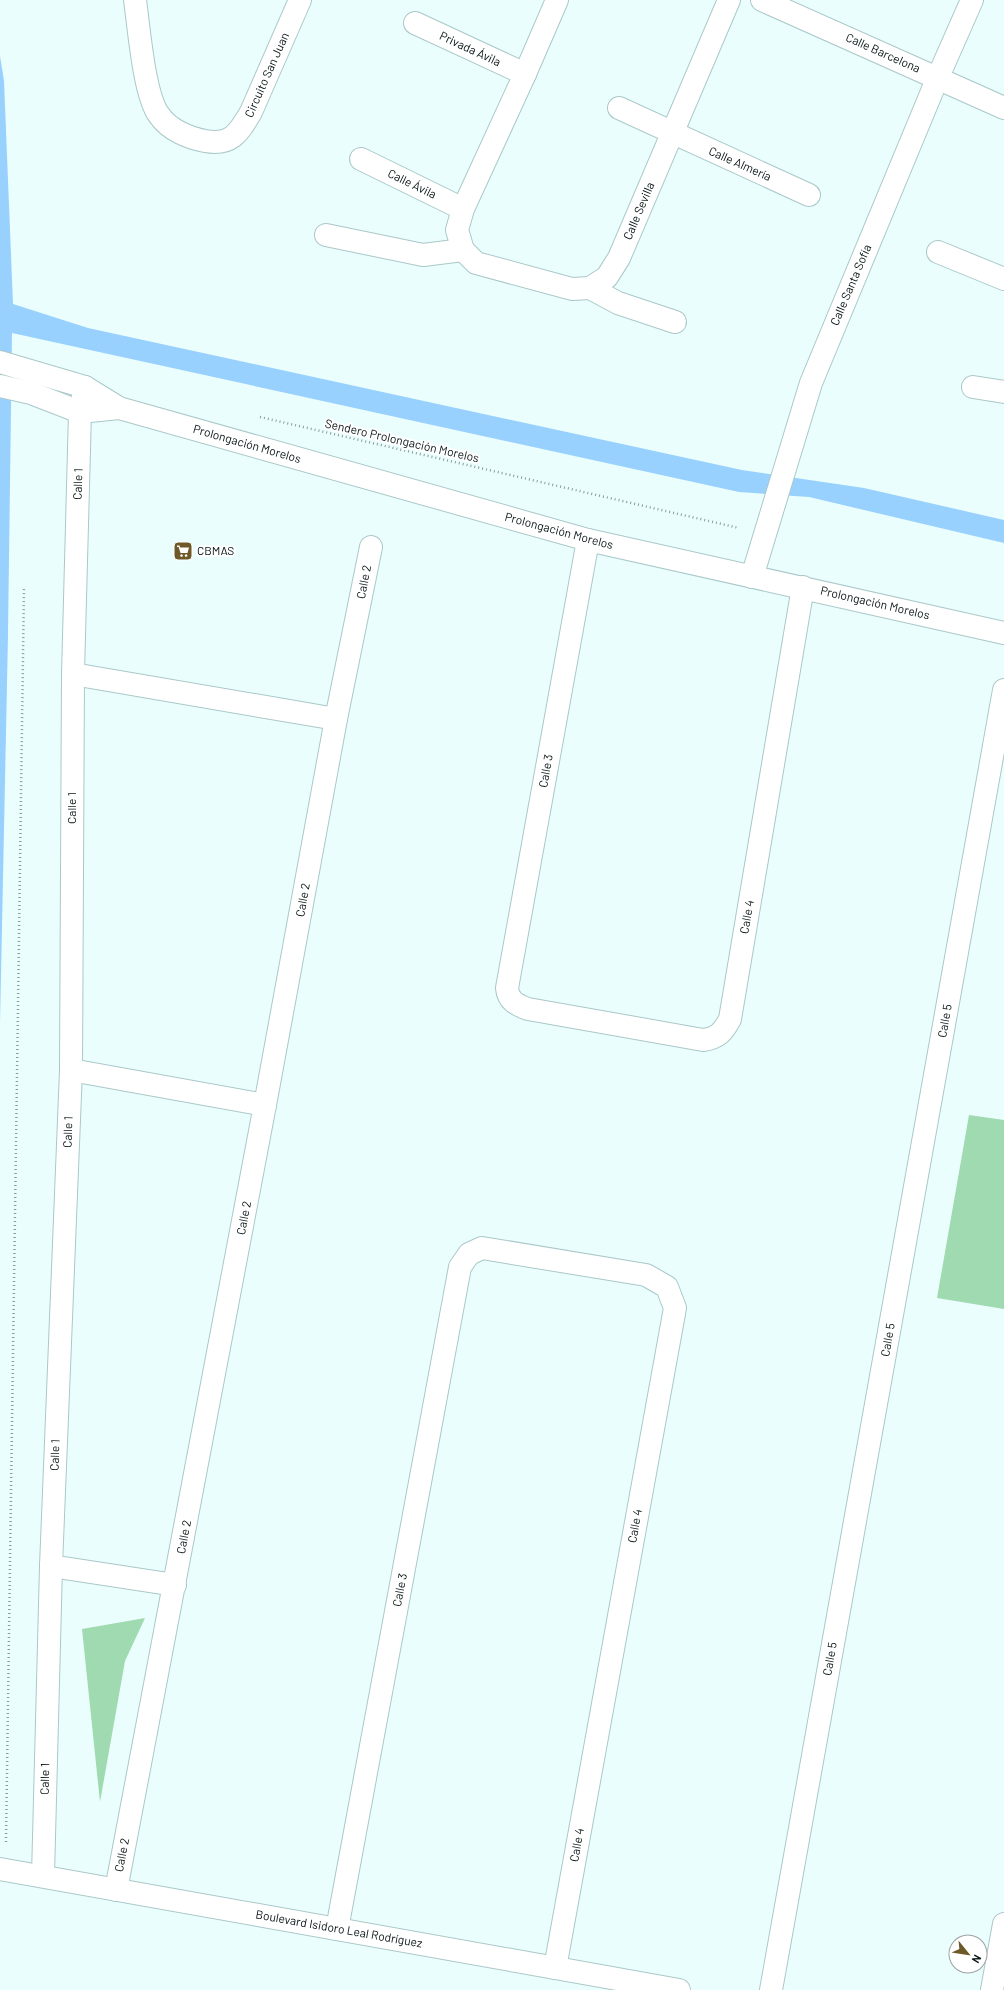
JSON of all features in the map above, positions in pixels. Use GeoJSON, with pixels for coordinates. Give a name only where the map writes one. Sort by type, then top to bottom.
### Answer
{"type":"FeatureCollection","features":[{"type":"Feature","properties":{"kind":"street","name":"Circuito San Juan"},"geometry":{"type":"LineString","coordinates":[[134,0],[149,94],[158,115],[170,127],[192,139],[214,142],[225,142],[234,137],[243,127],[252,112],[300,0]]}},
{"type":"Feature","properties":{"kind":"street"},"geometry":{"type":"LineString","coordinates":[[557,0],[525,74],[462,209],[457,230],[463,250],[476,263],[572,289],[590,288],[618,303],[675,322]]}},
{"type":"Feature","properties":{"kind":"street","name":"Calle Sevilla"},"geometry":{"type":"LineString","coordinates":[[590,288],[608,277],[619,258],[729,0]]}},
{"type":"Feature","properties":{"kind":"street","name":"Calle Barcelona"},"geometry":{"type":"LineString","coordinates":[[762,0],[938,77],[1004,108]]}},
{"type":"Feature","properties":{"kind":"street","name":"Calle Santa Sofía"},"geometry":{"type":"LineString","coordinates":[[752,576],[811,383],[938,77],[972,0]]}},
{"type":"Feature","properties":{"kind":"street","name":"Privada Ávila"},"geometry":{"type":"LineString","coordinates":[[414,23],[525,74]]}},
{"type":"Feature","properties":{"kind":"street","name":"Calle Almería"},"geometry":{"type":"LineString","coordinates":[[619,108],[809,195]]}},
{"type":"Feature","properties":{"kind":"street","name":"Calle Ávila"},"geometry":{"type":"LineString","coordinates":[[361,159],[462,209]]}},
{"type":"Feature","properties":{"kind":"street"},"geometry":{"type":"LineString","coordinates":[[326,235],[423,255],[463,250]]}},
{"type":"Feature","properties":{"kind":"street"},"geometry":{"type":"LineString","coordinates":[[938,252],[1004,279]]}},
{"type":"Feature","properties":{"kind":"street","name":"Prolongación Morelos"},"geometry":{"type":"LineString","coordinates":[[0,362],[84,387],[119,408],[588,540],[1004,633]]}},
{"type":"Feature","properties":{"kind":"street","name":"Prolongación Morelos"},"geometry":{"type":"LineString","coordinates":[[0,386],[30,393],[80,412],[119,408]]}},
{"type":"Feature","properties":{"kind":"street","name":"Calle 1"},"geometry":{"type":"LineString","coordinates":[[43,1876],[51,1566],[71,1070],[73,674],[80,412],[84,387]]}},
{"type":"Feature","properties":{"kind":"street"},"geometry":{"type":"LineString","coordinates":[[973,387],[1004,392]]}},
{"type":"Feature","properties":{"kind":"street","name":"Calle 3"},"geometry":{"type":"LineString","coordinates":[[512,1001],[507,995],[507,988],[588,540]]}},
{"type":"Feature","properties":{"kind":"street","name":"Calle 2"},"geometry":{"type":"LineString","coordinates":[[116,1890],[265,1105],[336,719],[371,547]]}},
{"type":"Feature","properties":{"kind":"street","name":"Calle 4"},"geometry":{"type":"LineString","coordinates":[[512,1001],[528,1009],[703,1040],[712,1039],[720,1035],[725,1028],[730,1019],[803,587]]}},
{"type":"Feature","properties":{"kind":"street"},"geometry":{"type":"LineString","coordinates":[[73,674],[336,719]]}},
{"type":"Feature","properties":{"kind":"street","name":"Calle 5"},"geometry":{"type":"LineString","coordinates":[[771,1990],[1004,690]]}},
{"type":"Feature","properties":{"kind":"street"},"geometry":{"type":"LineString","coordinates":[[71,1070],[265,1105]]}},
{"type":"Feature","properties":{"kind":"street","name":"Calle 4"},"geometry":{"type":"LineString","coordinates":[[469,1254],[482,1248],[646,1275],[667,1287],[675,1308],[555,1968]]}},
{"type":"Feature","properties":{"kind":"street","name":"Calle 3"},"geometry":{"type":"LineString","coordinates":[[337,1929],[460,1267],[469,1254]]}},
{"type":"Feature","properties":{"kind":"street"},"geometry":{"type":"LineString","coordinates":[[51,1566],[174,1585]]}},
{"type":"Feature","properties":{"kind":"street","name":"Boulevard Isidoro Leal Rodríguez"},"geometry":{"type":"LineString","coordinates":[[3,1869],[679,1990]]}},
{"type":"Feature","properties":{"kind":"street"},"geometry":{"type":"LineString","coordinates":[[992,1990],[1004,1924]]}},
{"type":"Feature","properties":{"kind":"path","name":"Sendero Prolongación Morelos"},"geometry":{"type":"LineString","coordinates":[[258,417],[764,535]]}},
{"type":"Feature","properties":{"kind":"path"},"geometry":{"type":"LineString","coordinates":[[3,1869],[24,587]]}},
{"type":"Feature","properties":{"kind":"green space"},"geometry":{"type":"Polygon","coordinates":[[[969,1115],[1004,1120],[1004,1309],[937,1298],[969,1115]]]}},
{"type":"Feature","properties":{"kind":"green space"},"geometry":{"type":"Polygon","coordinates":[[[145,1618],[125,1661],[100,1802],[82,1629],[145,1618]]]}},
{"type":"Feature","properties":{"kind":"water"},"geometry":{"type":"Polygon","coordinates":[[[0,56],[4,81],[13,304],[88,328],[742,470],[864,488],[1004,520],[1004,543],[809,497],[739,492],[12,333],[8,635],[0,1024],[0,56]]]}},
{"type":"Feature","properties":{"kind":"place","name":"CBMAS"},"geometry":{"type":"Point","coordinates":[183,551]}}]}
